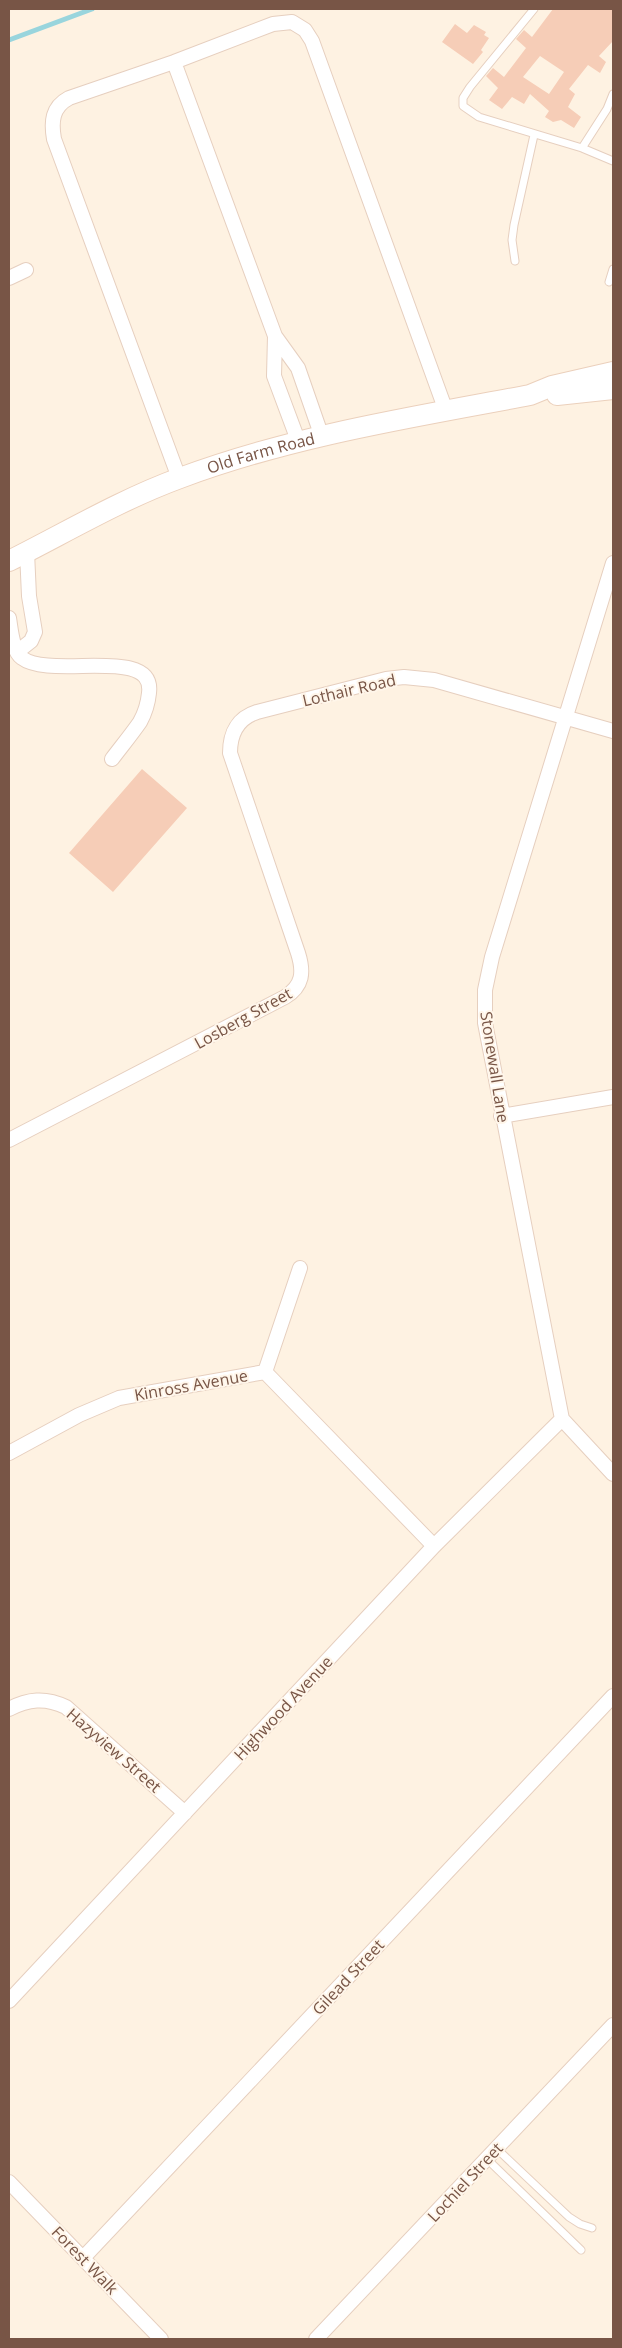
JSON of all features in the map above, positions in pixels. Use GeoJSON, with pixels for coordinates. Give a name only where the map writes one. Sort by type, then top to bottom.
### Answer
{"type":"FeatureCollection","features":[{"type":"Feature","properties":{"kind":"street"},"geometry":{"type":"LineString","coordinates":[[179,478],[54,139],[52,119],[59,105],[69,98],[174,62],[273,24],[292,22],[305,30],[318,55],[446,411]]}},
{"type":"Feature","properties":{"kind":"street"},"geometry":{"type":"LineString","coordinates":[[174,62],[275,336],[298,368],[322,437]]}},
{"type":"Feature","properties":{"kind":"street"},"geometry":{"type":"LineString","coordinates":[[9,278],[26,270]]}},
{"type":"Feature","properties":{"kind":"street"},"geometry":{"type":"LineString","coordinates":[[275,336],[273,354],[274,376],[299,443]]}},
{"type":"Feature","properties":{"kind":"street","name":"Old Farm Road"},"geometry":{"type":"LineString","coordinates":[[9,561],[127,501],[179,478],[322,437],[530,395],[559,384],[613,372]]}},
{"type":"Feature","properties":{"kind":"street","name":"Old Farm Road"},"geometry":{"type":"LineString","coordinates":[[530,395],[554,396],[613,389]]}},
{"type":"Feature","properties":{"kind":"street"},"geometry":{"type":"LineString","coordinates":[[17,652],[31,641],[35,632],[29,596],[27,552]]}},
{"type":"Feature","properties":{"kind":"street","name":"Stonewall Lane"},"geometry":{"type":"LineString","coordinates":[[562,1419],[501,1116],[485,1023],[485,990],[492,957],[613,563]]}},
{"type":"Feature","properties":{"kind":"street"},"geometry":{"type":"LineString","coordinates":[[9,618],[17,652],[22,658],[49,666],[126,666],[138,669],[147,677],[150,687],[148,702],[140,721],[112,759]]}},
{"type":"Feature","properties":{"kind":"street","name":"Lothair Road"},"geometry":{"type":"LineString","coordinates":[[231,739],[239,722],[250,714],[386,679],[404,677],[434,680],[613,731]]}},
{"type":"Feature","properties":{"kind":"street","name":"Losberg Street"},"geometry":{"type":"LineString","coordinates":[[9,1140],[286,998],[297,988],[301,980],[302,966],[234,766],[230,753],[231,739]]}},
{"type":"Feature","properties":{"kind":"street"},"geometry":{"type":"LineString","coordinates":[[501,1116],[613,1097]]}},
{"type":"Feature","properties":{"kind":"street"},"geometry":{"type":"LineString","coordinates":[[265,1372],[300,1268]]}},
{"type":"Feature","properties":{"kind":"street","name":"Kinross Avenue"},"geometry":{"type":"LineString","coordinates":[[9,1453],[79,1415],[119,1398],[265,1372],[434,1546]]}},
{"type":"Feature","properties":{"kind":"street"},"geometry":{"type":"LineString","coordinates":[[562,1419],[613,1474]]}},
{"type":"Feature","properties":{"kind":"street","name":"Highwood Avenue"},"geometry":{"type":"LineString","coordinates":[[9,2001],[434,1546],[562,1419]]}},
{"type":"Feature","properties":{"kind":"street","name":"Gilead Street"},"geometry":{"type":"LineString","coordinates":[[83,2258],[613,1696]]}},
{"type":"Feature","properties":{"kind":"street","name":"Hazyview Street"},"geometry":{"type":"LineString","coordinates":[[9,1709],[34,1700],[50,1700],[66,1707],[185,1813]]}},
{"type":"Feature","properties":{"kind":"street","name":"Lochiel Street"},"geometry":{"type":"LineString","coordinates":[[316,2339],[613,2024]]}},
{"type":"Feature","properties":{"kind":"street","name":"Forest Walk"},"geometry":{"type":"LineString","coordinates":[[9,2182],[161,2339]]}},
{"type":"Feature","properties":{"kind":"lane"},"geometry":{"type":"LineString","coordinates":[[534,9],[470,87],[462,101],[464,108],[475,115],[534,135],[582,148],[613,161]]}},
{"type":"Feature","properties":{"kind":"lane"},"geometry":{"type":"LineString","coordinates":[[582,148],[607,109],[613,94]]}},
{"type":"Feature","properties":{"kind":"lane"},"geometry":{"type":"LineString","coordinates":[[515,261],[512,240],[514,225],[534,135]]}},
{"type":"Feature","properties":{"kind":"lane"},"geometry":{"type":"LineString","coordinates":[[609,282],[613,269]]}},
{"type":"Feature","properties":{"kind":"lane"},"geometry":{"type":"LineString","coordinates":[[492,2154],[569,2217],[580,2224],[592,2228]]}},
{"type":"Feature","properties":{"kind":"lane"},"geometry":{"type":"LineString","coordinates":[[492,2154],[581,2250]]}},
{"type":"Feature","properties":{"kind":"building"},"geometry":{"type":"Polygon","coordinates":[[[553,9],[613,9],[613,41],[599,56],[606,62],[600,73],[588,65],[569,89],[575,94],[568,107],[581,117],[574,128],[561,120],[553,122],[545,117],[549,111],[530,94],[524,104],[512,97],[502,109],[489,100],[498,88],[486,76],[493,68],[504,77],[526,48],[516,39],[524,30],[532,37],[553,9]],[[540,56],[523,77],[549,94],[564,72],[540,56]]]}},
{"type":"Feature","properties":{"kind":"building"},"geometry":{"type":"Polygon","coordinates":[[[455,24],[467,33],[474,25],[486,32],[484,35],[489,38],[481,50],[483,52],[473,64],[442,42],[455,24]]]}},
{"type":"Feature","properties":{"kind":"building"},"geometry":{"type":"Polygon","coordinates":[[[142,769],[187,808],[113,892],[69,853],[142,769]]]}},
{"type":"Feature","properties":{"kind":"waterway"},"geometry":{"type":"LineString","coordinates":[[9,40],[92,9]]}}]}
